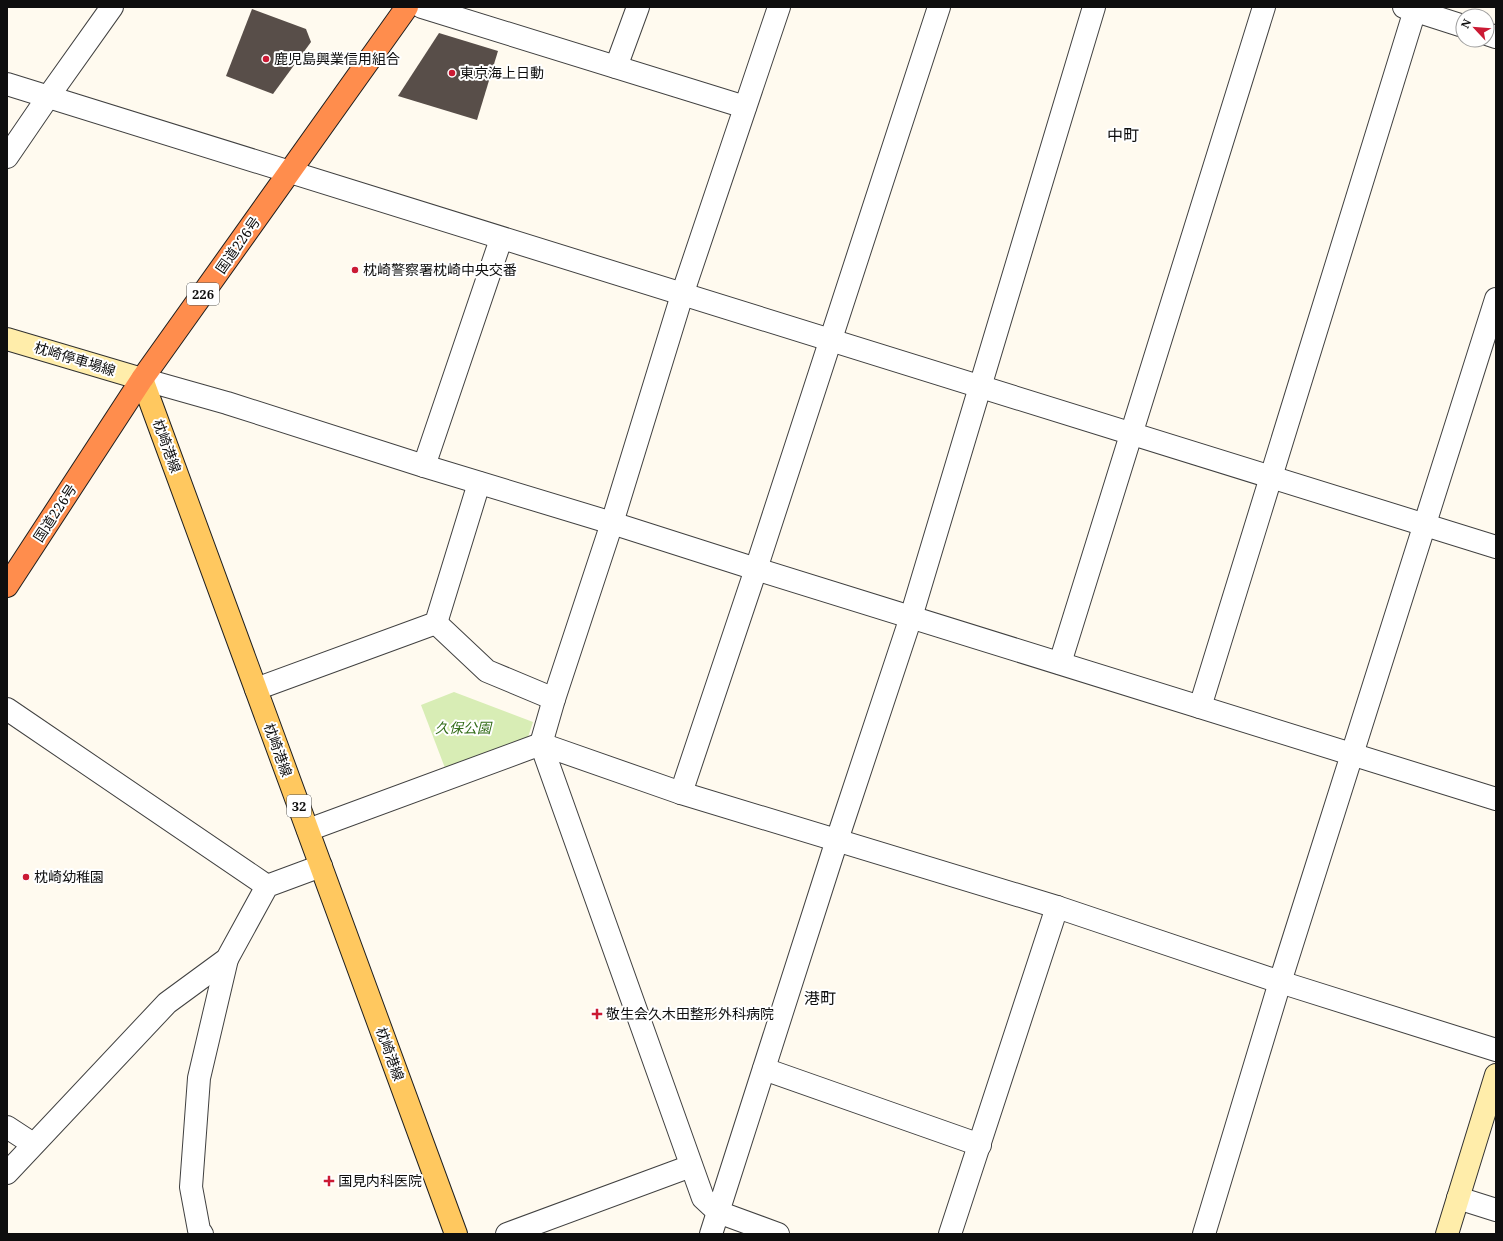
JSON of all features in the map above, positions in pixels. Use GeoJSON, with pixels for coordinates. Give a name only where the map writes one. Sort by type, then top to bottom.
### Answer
{"type":"FeatureCollection","features":[{"type":"Feature","properties":{"kind":"highway","name":"国道226号"},"geometry":{"type":"LineString","coordinates":[[7,586],[142,379],[407,7]]}},
{"type":"Feature","properties":{"kind":"main road","name":"枕崎港線"},"geometry":{"type":"LineString","coordinates":[[142,379],[456,1234]]}},
{"type":"Feature","properties":{"kind":"street"},"geometry":{"type":"LineString","coordinates":[[7,156],[112,7]]}},
{"type":"Feature","properties":{"kind":"street"},"geometry":{"type":"LineString","coordinates":[[422,7],[745,107]]}},
{"type":"Feature","properties":{"kind":"street"},"geometry":{"type":"LineString","coordinates":[[616,67],[638,7]]}},
{"type":"Feature","properties":{"kind":"street"},"geometry":{"type":"LineString","coordinates":[[778,1234],[718,1212],[703,1198],[541,744],[554,699],[612,523],[682,295],[779,7]]}},
{"type":"Feature","properties":{"kind":"street"},"geometry":{"type":"LineString","coordinates":[[680,792],[756,569],[829,340],[939,7]]}},
{"type":"Feature","properties":{"kind":"street"},"geometry":{"type":"LineString","coordinates":[[711,1234],[910,617],[1094,7]]}},
{"type":"Feature","properties":{"kind":"street"},"geometry":{"type":"LineString","coordinates":[[1060,663],[1264,7]]}},
{"type":"Feature","properties":{"kind":"street"},"geometry":{"type":"LineString","coordinates":[[1200,707],[1409,9],[1455,23]]}},
{"type":"Feature","properties":{"kind":"street"},"geometry":{"type":"LineString","coordinates":[[7,84],[501,239],[1496,547]]}},
{"type":"Feature","properties":{"kind":"street"},"geometry":{"type":"LineString","coordinates":[[424,466],[501,239]]}},
{"type":"Feature","properties":{"kind":"street"},"geometry":{"type":"LineString","coordinates":[[1204,1234],[1280,982],[1496,299]]}},
{"type":"Feature","properties":{"kind":"street","name":"枕崎停車場線"},"geometry":{"type":"LineString","coordinates":[[7,339],[142,379]]}},
{"type":"Feature","properties":{"kind":"street"},"geometry":{"type":"LineString","coordinates":[[142,379],[227,403],[424,466],[612,523],[1496,799]]}},
{"type":"Feature","properties":{"kind":"street"},"geometry":{"type":"LineString","coordinates":[[436,623],[479,483]]}},
{"type":"Feature","properties":{"kind":"street"},"geometry":{"type":"LineString","coordinates":[[436,623],[487,672],[554,699]]}},
{"type":"Feature","properties":{"kind":"street"},"geometry":{"type":"LineString","coordinates":[[256,689],[436,623]]}},
{"type":"Feature","properties":{"kind":"street"},"geometry":{"type":"LineString","coordinates":[[7,709],[267,886]]}},
{"type":"Feature","properties":{"kind":"street"},"geometry":{"type":"LineString","coordinates":[[308,830],[541,744],[680,792],[1057,907],[1280,982],[1496,1050]]}},
{"type":"Feature","properties":{"kind":"street"},"geometry":{"type":"LineString","coordinates":[[202,1234],[199,1230],[191,1187],[199,1078],[227,959],[267,886],[321,866]]}},
{"type":"Feature","properties":{"kind":"street"},"geometry":{"type":"LineString","coordinates":[[950,1234],[1057,907]]}},
{"type":"Feature","properties":{"kind":"street"},"geometry":{"type":"LineString","coordinates":[[7,1173],[167,1003],[227,959]]}},
{"type":"Feature","properties":{"kind":"street"},"geometry":{"type":"LineString","coordinates":[[764,1069],[980,1145]]}},
{"type":"Feature","properties":{"kind":"street"},"geometry":{"type":"LineString","coordinates":[[1447,1234],[1496,1075]]}},
{"type":"Feature","properties":{"kind":"street"},"geometry":{"type":"LineString","coordinates":[[7,1127],[33,1144]]}},
{"type":"Feature","properties":{"kind":"street"},"geometry":{"type":"LineString","coordinates":[[507,1234],[692,1166]]}},
{"type":"Feature","properties":{"kind":"street"},"geometry":{"type":"LineString","coordinates":[[1458,1198],[1496,1210]]}},
{"type":"Feature","properties":{"kind":"green space","name":"久保公園"},"geometry":{"type":"Polygon","coordinates":[[[454,692],[533,722],[528,737],[445,768],[421,705],[454,692]]]}},
{"type":"Feature","properties":{"kind":"building","name":"鹿児島興業信用組合"},"geometry":{"type":"Polygon","coordinates":[[[252,9],[306,29],[311,42],[273,94],[226,76],[252,9]]]}},
{"type":"Feature","properties":{"kind":"building","name":"東京海上日動"},"geometry":{"type":"Polygon","coordinates":[[[439,33],[498,51],[477,120],[398,96],[439,33]]]}},
{"type":"Feature","properties":{"kind":"place","name":"鹿児島興業信用組合"},"geometry":{"type":"Point","coordinates":[266,59]}},
{"type":"Feature","properties":{"kind":"place","name":"東京海上日動"},"geometry":{"type":"Point","coordinates":[452,73]}},
{"type":"Feature","properties":{"kind":"place","name":"枕崎警察署枕崎中央交番"},"geometry":{"type":"Point","coordinates":[355,270]}},
{"type":"Feature","properties":{"kind":"place","name":"枕崎幼稚園"},"geometry":{"type":"Point","coordinates":[26,877]}},
{"type":"Feature","properties":{"kind":"place","name":"敬生会久木田整形外科病院"},"geometry":{"type":"Point","coordinates":[597,1014]}},
{"type":"Feature","properties":{"kind":"place","name":"国見内科医院"},"geometry":{"type":"Point","coordinates":[329,1181]}},
{"type":"Feature","properties":{"kind":"district","name":"中町"},"geometry":{"type":"Point","coordinates":[1123,135]}},
{"type":"Feature","properties":{"kind":"district","name":"港町"},"geometry":{"type":"Point","coordinates":[820,998]}}]}
